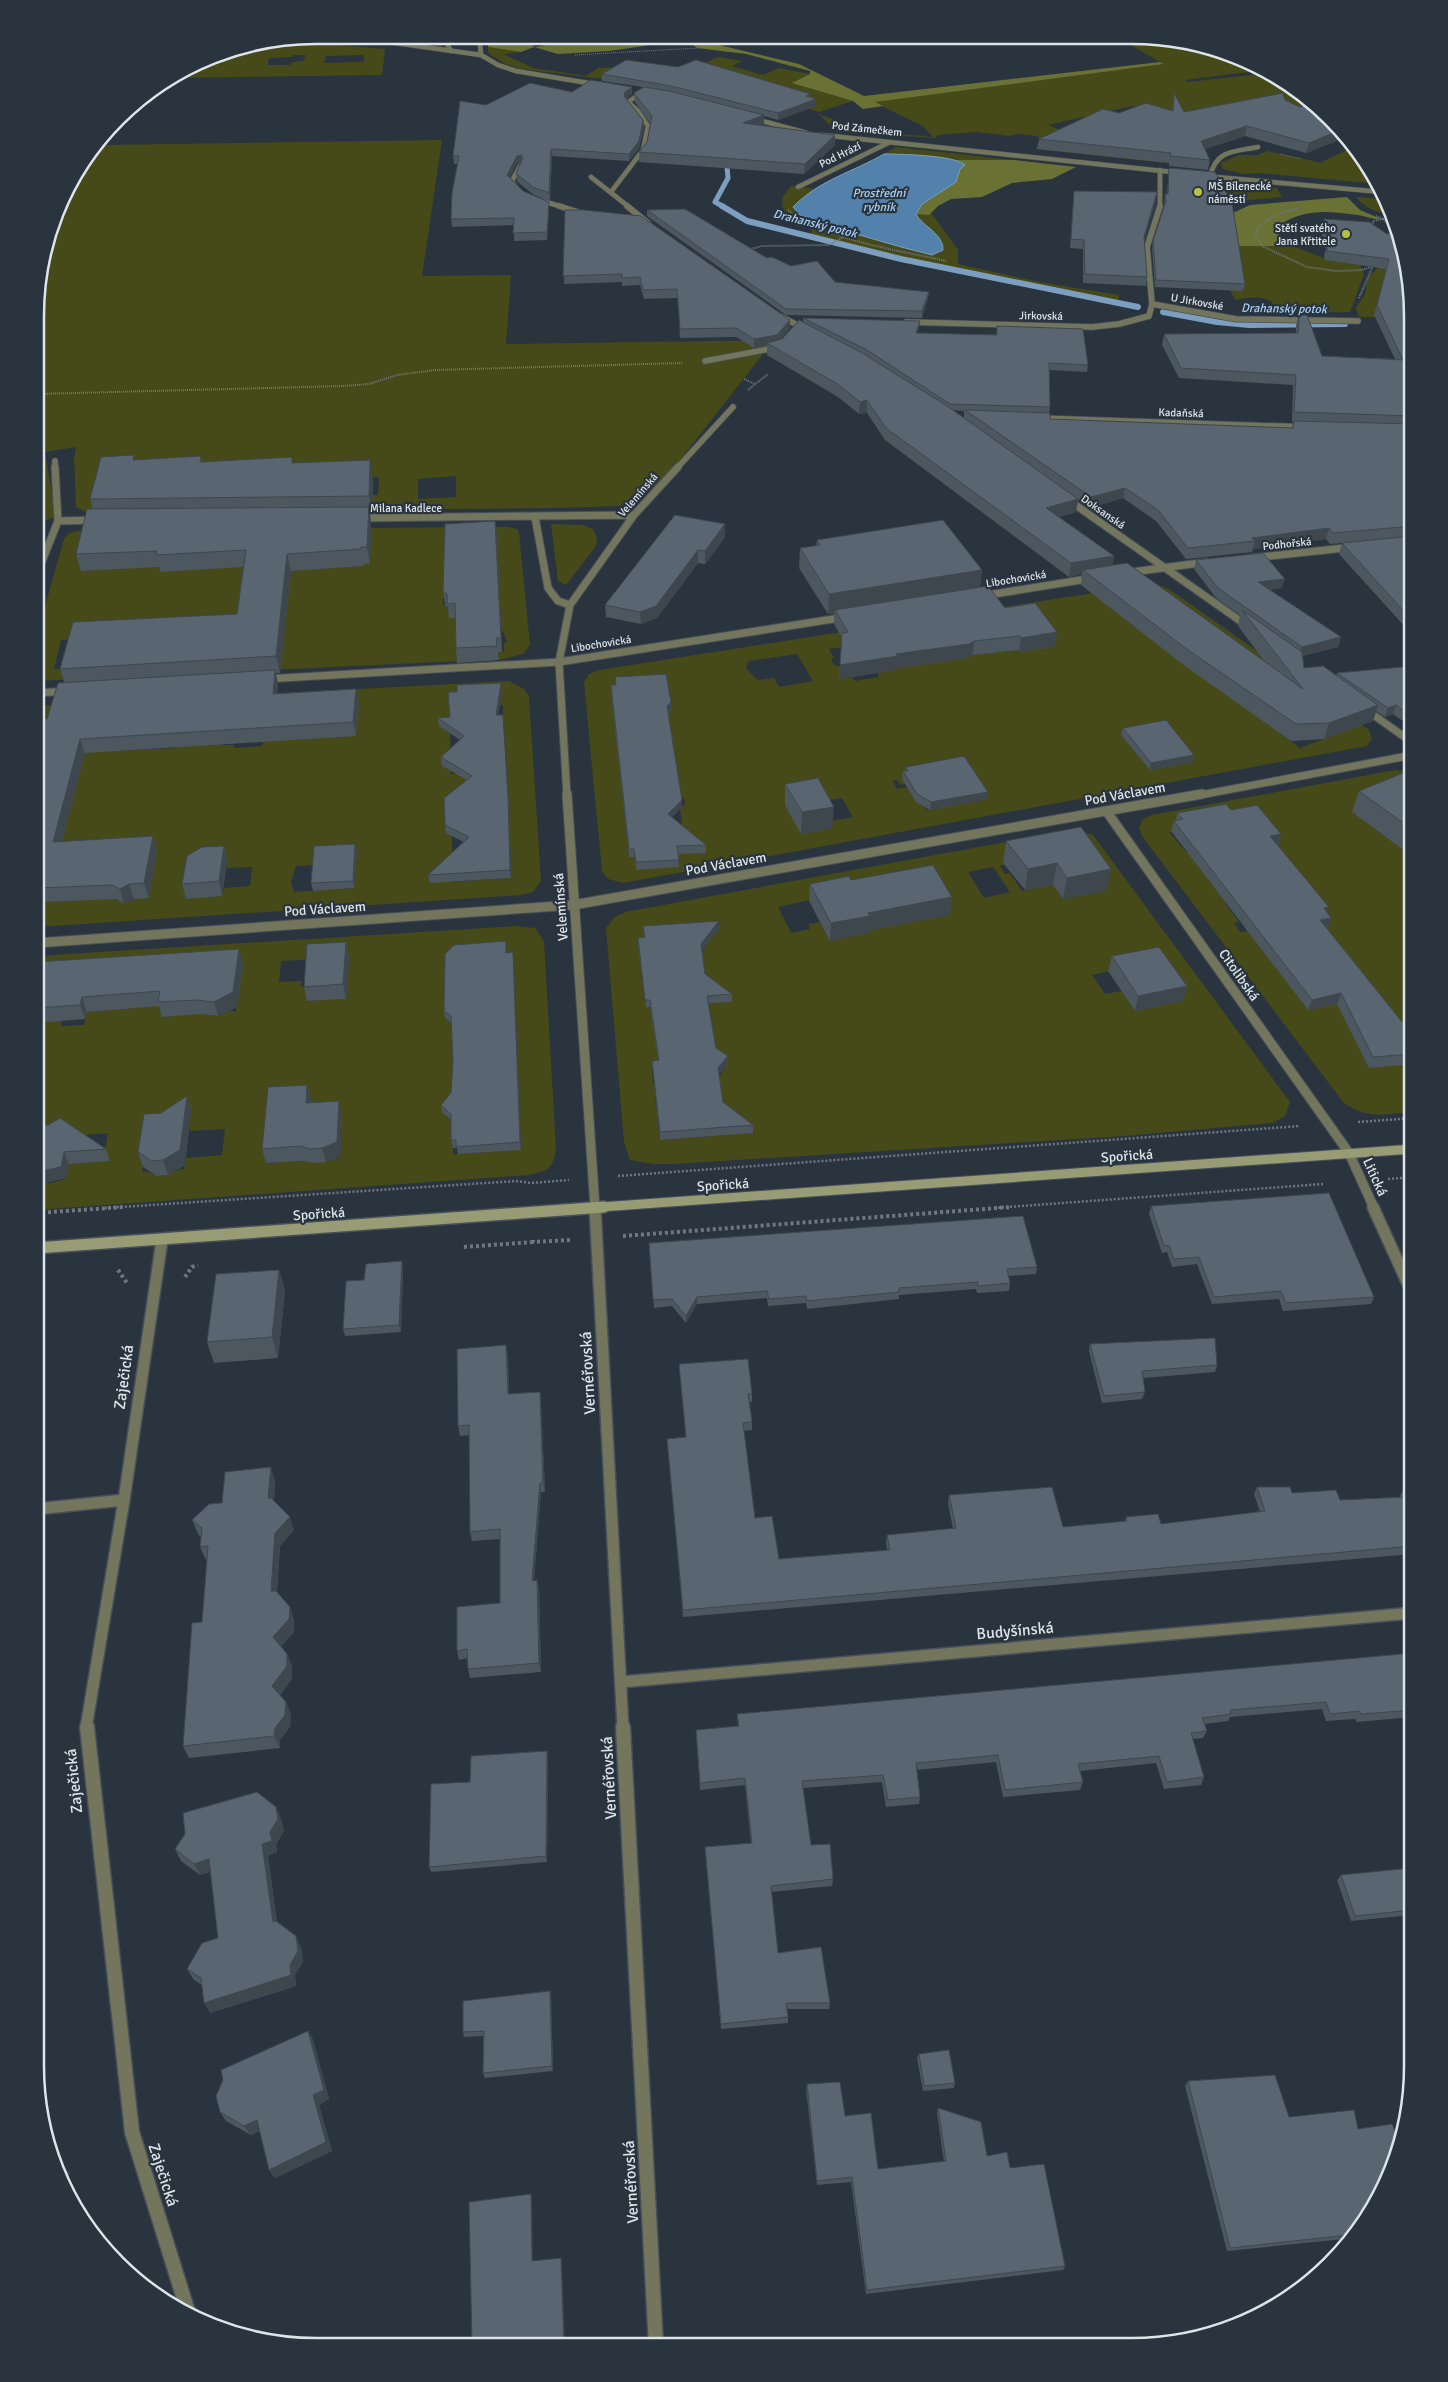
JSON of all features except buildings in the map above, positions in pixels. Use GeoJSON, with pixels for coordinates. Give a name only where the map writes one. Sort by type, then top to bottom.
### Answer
{"type":"FeatureCollection","features":[{"type":"Feature","properties":{"kind":"street"},"geometry":{"type":"LineString","coordinates":[[402,44],[481,55],[498,65],[516,71],[606,86]]}},
{"type":"Feature","properties":{"kind":"street"},"geometry":{"type":"LineString","coordinates":[[447,44],[451,51]]}},
{"type":"Feature","properties":{"kind":"street"},"geometry":{"type":"LineString","coordinates":[[480,44],[481,55]]}},
{"type":"Feature","properties":{"kind":"street"},"geometry":{"type":"LineString","coordinates":[[635,90],[653,93]]}},
{"type":"Feature","properties":{"kind":"street"},"geometry":{"type":"LineString","coordinates":[[611,192],[643,150],[648,126],[638,111],[628,102],[644,92]]}},
{"type":"Feature","properties":{"kind":"street","name":"Pod Zámečkem"},"geometry":{"type":"LineString","coordinates":[[748,117],[799,131],[1159,174],[1210,176],[1374,191]]}},
{"type":"Feature","properties":{"kind":"street","name":"Pod Hrází"},"geometry":{"type":"LineString","coordinates":[[798,187],[891,142]]}},
{"type":"Feature","properties":{"kind":"street"},"geometry":{"type":"LineString","coordinates":[[1210,176],[1213,165],[1221,155],[1258,147]]}},
{"type":"Feature","properties":{"kind":"street"},"geometry":{"type":"LineString","coordinates":[[520,166],[512,181],[514,187],[525,196],[574,212],[592,214]]}},
{"type":"Feature","properties":{"kind":"street"},"geometry":{"type":"LineString","coordinates":[[1152,304],[1147,247],[1160,207],[1159,174]]}},
{"type":"Feature","properties":{"kind":"street"},"geometry":{"type":"LineString","coordinates":[[591,177],[611,192],[627,208],[656,229]]}},
{"type":"Feature","properties":{"kind":"street"},"geometry":{"type":"LineString","coordinates":[[634,218],[642,219]]}},
{"type":"Feature","properties":{"kind":"street","name":"Jirkovská"},"geometry":{"type":"LineString","coordinates":[[898,322],[1092,327],[1138,320],[1149,316],[1152,304]]}},
{"type":"Feature","properties":{"kind":"street","name":"U Jirkovské"},"geometry":{"type":"LineString","coordinates":[[1152,304],[1261,323],[1358,321]]}},
{"type":"Feature","properties":{"kind":"street"},"geometry":{"type":"LineString","coordinates":[[768,308],[783,319],[815,334]]}},
{"type":"Feature","properties":{"kind":"street"},"geometry":{"type":"LineString","coordinates":[[783,319],[802,319]]}},
{"type":"Feature","properties":{"kind":"street"},"geometry":{"type":"LineString","coordinates":[[792,333],[798,326]]}},
{"type":"Feature","properties":{"kind":"street"},"geometry":{"type":"LineString","coordinates":[[705,361],[779,348],[785,341]]}},
{"type":"Feature","properties":{"kind":"street","name":"Velemínská"},"geometry":{"type":"LineString","coordinates":[[595,1208],[573,905],[559,662],[570,605],[634,515],[733,407]]}},
{"type":"Feature","properties":{"kind":"street","name":"Kadaňská"},"geometry":{"type":"LineString","coordinates":[[1027,418],[1314,428]]}},
{"type":"Feature","properties":{"kind":"street"},"geometry":{"type":"LineString","coordinates":[[44,556],[58,521],[55,462]]}},
{"type":"Feature","properties":{"kind":"street","name":"Doksanská"},"geometry":{"type":"LineString","coordinates":[[1060,494],[1252,630]]}},
{"type":"Feature","properties":{"kind":"street","name":"Milana Kadlece"},"geometry":{"type":"LineString","coordinates":[[346,518],[634,515]]}},
{"type":"Feature","properties":{"kind":"street"},"geometry":{"type":"LineString","coordinates":[[535,517],[548,588],[558,601],[570,605]]}},
{"type":"Feature","properties":{"kind":"street"},"geometry":{"type":"LineString","coordinates":[[58,521],[108,520]]}},
{"type":"Feature","properties":{"kind":"street","name":"Podhořská"},"geometry":{"type":"LineString","coordinates":[[1240,559],[1365,546]]}},
{"type":"Feature","properties":{"kind":"street"},"geometry":{"type":"LineString","coordinates":[[1115,575],[1212,562]]}},
{"type":"Feature","properties":{"kind":"street","name":"Libochovická"},"geometry":{"type":"LineString","coordinates":[[969,598],[1105,576]]}},
{"type":"Feature","properties":{"kind":"street","name":"Libochovická"},"geometry":{"type":"LineString","coordinates":[[254,680],[559,662],[852,616]]}},
{"type":"Feature","properties":{"kind":"street"},"geometry":{"type":"LineString","coordinates":[[44,692],[76,690]]}},
{"type":"Feature","properties":{"kind":"street"},"geometry":{"type":"LineString","coordinates":[[1356,704],[1404,738]]}},
{"type":"Feature","properties":{"kind":"street","name":"Pod Václavem"},"geometry":{"type":"LineString","coordinates":[[44,942],[573,905],[1107,812],[1404,757]]}},
{"type":"Feature","properties":{"kind":"street","name":"Citolibská"},"geometry":{"type":"LineString","coordinates":[[1107,812],[1349,1153]]}},
{"type":"Feature","properties":{"kind":"street","name":"Spořická"},"geometry":{"type":"LineString","coordinates":[[44,1247],[1404,1150]]}},
{"type":"Feature","properties":{"kind":"street","name":"Litická"},"geometry":{"type":"LineString","coordinates":[[1349,1153],[1404,1275]]}},
{"type":"Feature","properties":{"kind":"street","name":"Vernéřovská"},"geometry":{"type":"LineString","coordinates":[[595,1208],[656,2338]]}},
{"type":"Feature","properties":{"kind":"street","name":"Zaječická"},"geometry":{"type":"LineString","coordinates":[[162,1240],[124,1500],[86,1730],[132,2132],[186,2305]]}},
{"type":"Feature","properties":{"kind":"street"},"geometry":{"type":"LineString","coordinates":[[44,1508],[124,1500]]}},
{"type":"Feature","properties":{"kind":"street","name":"Budyšínská"},"geometry":{"type":"LineString","coordinates":[[620,1682],[1404,1614]]}},
{"type":"Feature","properties":{"kind":"path"},"geometry":{"type":"LineString","coordinates":[[566,56],[716,47]]}},
{"type":"Feature","properties":{"kind":"path"},"geometry":{"type":"LineString","coordinates":[[798,187],[788,196],[786,208],[795,217],[845,236],[946,261]]}},
{"type":"Feature","properties":{"kind":"path"},"geometry":{"type":"LineString","coordinates":[[1299,209],[1285,211],[1261,222],[1254,233],[1262,246],[1307,267],[1336,271],[1362,270],[1380,263]]}},
{"type":"Feature","properties":{"kind":"path"},"geometry":{"type":"LineString","coordinates":[[1378,220],[1373,221],[1372,228],[1378,232]]}},
{"type":"Feature","properties":{"kind":"path"},"geometry":{"type":"LineString","coordinates":[[739,252],[762,246],[829,245],[845,236]]}},
{"type":"Feature","properties":{"kind":"path"},"geometry":{"type":"LineString","coordinates":[[1358,321],[1353,309],[1363,289],[1365,276],[1374,266]]}},
{"type":"Feature","properties":{"kind":"path"},"geometry":{"type":"LineString","coordinates":[[733,407],[755,384],[768,375],[779,348]]}},
{"type":"Feature","properties":{"kind":"path"},"geometry":{"type":"LineString","coordinates":[[44,394],[315,385],[343,386],[370,384],[396,375],[435,370],[705,361],[755,384]]}},
{"type":"Feature","properties":{"kind":"path"},"geometry":{"type":"LineString","coordinates":[[44,1212],[516,1181],[531,1183],[1404,1119]]}},
{"type":"Feature","properties":{"kind":"path"},"geometry":{"type":"LineString","coordinates":[[454,1247],[1404,1179]]}},
{"type":"Feature","properties":{"kind":"path"},"geometry":{"type":"LineString","coordinates":[[531,1183],[533,1242]]}},
{"type":"Feature","properties":{"kind":"path"},"geometry":{"type":"LineString","coordinates":[[111,1266],[126,1278],[128,1302],[178,1298],[192,1267],[206,1265]]}},
{"type":"Feature","properties":{"kind":"green space"},"geometry":{"type":"Polygon","coordinates":[[[298,44],[326,44],[385,49],[382,75],[184,78],[228,58],[263,49],[298,44]],[[306,55],[271,58],[268,60],[268,65],[290,65],[292,62],[303,61],[306,55]],[[363,55],[326,56],[324,63],[361,62],[365,60],[363,55]]]}},
{"type":"Feature","properties":{"kind":"green space"},"geometry":{"type":"Polygon","coordinates":[[[426,44],[440,44],[443,47],[426,44]]]}},
{"type":"Feature","properties":{"kind":"green space"},"geometry":{"type":"Polygon","coordinates":[[[489,44],[531,44],[535,47],[552,44],[658,44],[609,51],[558,54],[534,47],[521,52],[488,47],[489,44]]]}},
{"type":"Feature","properties":{"kind":"green space"},"geometry":{"type":"Polygon","coordinates":[[[692,44],[715,44],[799,64],[864,96],[1160,62],[1164,64],[875,102],[883,106],[863,109],[853,101],[792,83],[810,74],[810,71],[746,54],[697,48],[692,44]]]}},
{"type":"Feature","properties":{"kind":"green space"},"geometry":{"type":"Polygon","coordinates":[[[1128,44],[1168,46],[1220,58],[1251,72],[1185,80],[1188,82],[1257,74],[1298,100],[1313,112],[1200,128],[1133,106],[1048,125],[1115,152],[1167,163],[1036,149],[1041,140],[1037,136],[1017,134],[1010,136],[976,132],[938,135],[936,138],[838,132],[818,114],[867,131],[933,137],[923,126],[873,102],[1164,64],[1128,44]]]}},
{"type":"Feature","properties":{"kind":"green space"},"geometry":{"type":"Polygon","coordinates":[[[488,47],[521,52],[504,54],[533,68],[586,76],[598,68],[624,67],[627,82],[522,69],[505,64],[488,53],[488,47]]]}},
{"type":"Feature","properties":{"kind":"green space"},"geometry":{"type":"Polygon","coordinates":[[[718,57],[742,61],[732,66],[763,75],[779,68],[810,74],[793,83],[853,101],[819,112],[751,91],[702,64],[718,57]]]}},
{"type":"Feature","properties":{"kind":"green space"},"geometry":{"type":"Polygon","coordinates":[[[442,140],[422,276],[511,275],[506,344],[774,340],[662,483],[620,506],[85,512],[76,507],[74,458],[76,447],[45,452],[56,517],[44,521],[44,298],[46,280],[53,245],[64,212],[80,180],[104,145],[442,140]],[[456,476],[418,479],[418,499],[456,497],[456,476]],[[365,477],[365,495],[378,495],[379,477],[365,477]]]}},
{"type":"Feature","properties":{"kind":"green space"},"geometry":{"type":"Polygon","coordinates":[[[896,147],[1013,160],[949,160],[912,154],[884,154],[896,147]]]}},
{"type":"Feature","properties":{"kind":"green space"},"geometry":{"type":"Polygon","coordinates":[[[1348,150],[1370,183],[1259,173],[1244,174],[1223,169],[1220,163],[1239,155],[1257,155],[1267,151],[1327,164],[1321,162],[1348,150]]]}},
{"type":"Feature","properties":{"kind":"green space"},"geometry":{"type":"Polygon","coordinates":[[[949,160],[1013,160],[1076,167],[1052,179],[1012,183],[982,197],[951,199],[938,206],[929,215],[916,214],[922,204],[956,182],[962,162],[949,160]]]}},
{"type":"Feature","properties":{"kind":"green space"},"geometry":{"type":"Polygon","coordinates":[[[1216,183],[1277,188],[1282,197],[1227,202],[1216,183]]]}},
{"type":"Feature","properties":{"kind":"green space"},"geometry":{"type":"Polygon","coordinates":[[[791,186],[815,189],[803,197],[800,215],[865,237],[932,255],[937,235],[920,222],[916,214],[932,214],[958,250],[958,264],[1040,282],[1119,295],[1119,300],[889,255],[807,235],[813,231],[793,219],[783,209],[782,198],[791,186]]]}},
{"type":"Feature","properties":{"kind":"green space"},"geometry":{"type":"Polygon","coordinates":[[[1347,197],[1360,210],[1381,219],[1337,212],[1317,212],[1298,216],[1278,226],[1279,237],[1292,246],[1234,246],[1226,216],[1250,205],[1347,197]]]}},
{"type":"Feature","properties":{"kind":"green space"},"geometry":{"type":"Polygon","coordinates":[[[1356,197],[1377,198],[1384,212],[1372,210],[1356,197]]]}},
{"type":"Feature","properties":{"kind":"green space"},"geometry":{"type":"Polygon","coordinates":[[[1234,246],[1292,246],[1332,261],[1360,265],[1364,274],[1350,312],[1279,313],[1276,307],[1266,299],[1248,298],[1235,300],[1230,290],[1234,246]]]}},
{"type":"Feature","properties":{"kind":"green space"},"geometry":{"type":"Polygon","coordinates":[[[1399,264],[1400,269],[1378,302],[1375,317],[1359,317],[1356,308],[1365,294],[1368,277],[1380,266],[1399,264]]]}},
{"type":"Feature","properties":{"kind":"green space"},"geometry":{"type":"Polygon","coordinates":[[[551,524],[584,525],[593,529],[597,538],[596,546],[566,585],[558,581],[551,524]]]}},
{"type":"Feature","properties":{"kind":"green space"},"geometry":{"type":"Polygon","coordinates":[[[507,527],[517,529],[519,533],[530,645],[523,654],[503,659],[44,681],[44,609],[64,539],[69,533],[84,530],[507,527]],[[371,541],[332,568],[363,566],[371,541]],[[292,557],[262,577],[290,576],[292,557]],[[494,573],[452,585],[499,582],[499,573],[494,573]],[[500,595],[443,598],[443,605],[469,617],[462,655],[504,652],[504,643],[507,642],[503,631],[500,631],[500,595]],[[284,630],[230,660],[281,657],[284,630]],[[110,637],[61,640],[54,669],[72,668],[110,637]]]}},
{"type":"Feature","properties":{"kind":"green space"},"geometry":{"type":"Polygon","coordinates":[[[1145,585],[1159,585],[1169,589],[1369,730],[1372,739],[1367,746],[623,883],[608,879],[602,871],[584,683],[589,674],[599,670],[1145,585]],[[864,644],[829,649],[834,658],[831,660],[834,665],[839,666],[847,678],[852,677],[855,681],[879,677],[864,644]],[[797,654],[748,661],[746,669],[758,680],[774,678],[779,687],[813,681],[797,654]],[[615,684],[616,692],[611,693],[612,702],[617,702],[613,710],[614,719],[673,753],[615,684]],[[1261,719],[1300,748],[1340,733],[1261,719]],[[897,780],[892,781],[897,789],[912,786],[915,798],[927,810],[987,799],[910,783],[900,785],[897,780]],[[621,785],[629,857],[677,854],[683,832],[680,809],[685,804],[684,799],[678,795],[621,785]],[[842,798],[818,802],[801,834],[833,828],[830,821],[853,817],[842,798]]]}},
{"type":"Feature","properties":{"kind":"green space"},"geometry":{"type":"Polygon","coordinates":[[[509,681],[524,689],[529,697],[541,881],[533,892],[522,895],[44,927],[44,706],[509,681]],[[503,705],[450,718],[444,729],[450,734],[451,758],[445,767],[451,771],[451,774],[506,770],[504,723],[498,723],[498,715],[503,714],[503,705]],[[184,713],[114,751],[177,748],[184,713]],[[224,732],[222,745],[234,745],[234,748],[262,746],[263,741],[224,732]],[[509,824],[446,833],[452,836],[453,882],[511,878],[509,824]],[[315,865],[296,866],[291,882],[294,892],[354,888],[315,865]],[[252,867],[226,868],[222,896],[224,888],[250,886],[252,867]]]}},
{"type":"Feature","properties":{"kind":"green space"},"geometry":{"type":"Polygon","coordinates":[[[1395,770],[1404,771],[1404,779],[1376,830],[1381,834],[1398,827],[1404,833],[1404,847],[1401,848],[1404,850],[1404,1113],[1368,1114],[1352,1108],[1343,1102],[1142,836],[1139,827],[1143,819],[1152,815],[1395,770]],[[1180,830],[1169,832],[1187,853],[1234,844],[1180,830]],[[1259,896],[1225,903],[1239,922],[1234,923],[1240,932],[1249,931],[1259,896]]]}},
{"type":"Feature","properties":{"kind":"green space"},"geometry":{"type":"Polygon","coordinates":[[[1065,831],[1080,831],[1093,835],[1290,1102],[1285,1116],[1273,1123],[1124,1136],[673,1164],[653,1164],[630,1160],[624,1142],[606,928],[614,918],[625,912],[1065,831]],[[1077,849],[1004,863],[1000,866],[1005,874],[1010,873],[1022,891],[1053,884],[1063,899],[1106,891],[1077,849]],[[993,867],[968,872],[984,898],[1010,892],[993,867]],[[932,882],[885,891],[902,924],[950,915],[944,904],[949,900],[947,895],[938,893],[932,882]],[[847,892],[778,907],[791,933],[810,929],[808,924],[820,922],[830,941],[868,933],[847,892]],[[698,930],[644,934],[645,945],[638,946],[640,958],[646,958],[648,969],[641,969],[642,982],[649,982],[650,993],[644,994],[646,1008],[708,1003],[713,993],[713,987],[705,982],[701,954],[706,945],[706,939],[698,930]],[[1158,961],[1092,975],[1105,994],[1122,991],[1135,1011],[1183,1000],[1164,974],[1167,973],[1158,961]],[[713,1035],[662,1038],[664,1055],[657,1055],[659,1068],[652,1069],[653,1083],[661,1083],[663,1095],[655,1096],[657,1110],[664,1110],[665,1123],[658,1124],[660,1140],[727,1135],[727,1130],[733,1123],[732,1116],[724,1109],[719,1078],[725,1067],[724,1061],[716,1055],[713,1035]]]}},
{"type":"Feature","properties":{"kind":"green space"},"geometry":{"type":"Polygon","coordinates":[[[516,926],[535,928],[544,941],[556,1150],[553,1162],[544,1171],[528,1175],[44,1209],[44,1183],[66,1179],[69,1164],[103,1161],[108,1133],[73,1136],[68,1132],[61,1132],[53,1137],[44,1138],[44,956],[516,926]],[[507,949],[452,953],[446,962],[445,968],[452,977],[445,993],[451,998],[452,1005],[446,1011],[445,1018],[452,1024],[453,1028],[516,1023],[516,1009],[509,1009],[509,998],[515,997],[515,984],[508,985],[508,973],[514,972],[514,960],[507,960],[507,949]],[[349,957],[281,961],[279,982],[301,981],[301,987],[308,987],[308,1001],[346,999],[349,957]],[[242,964],[174,968],[170,987],[166,988],[162,1017],[192,1013],[218,1016],[229,1011],[236,1011],[242,964]],[[116,968],[93,969],[92,973],[72,975],[69,988],[62,991],[61,997],[66,1000],[61,1026],[84,1025],[87,1012],[108,1010],[110,1003],[130,1001],[135,978],[115,979],[116,968]],[[511,1065],[453,1069],[452,1101],[446,1108],[445,1115],[452,1121],[453,1125],[453,1154],[521,1150],[521,1134],[514,1134],[513,1121],[520,1120],[519,1105],[513,1105],[512,1092],[519,1092],[518,1078],[512,1078],[511,1065]],[[311,1099],[272,1102],[267,1163],[307,1161],[314,1163],[340,1158],[342,1116],[309,1118],[311,1099]],[[179,1122],[149,1129],[142,1172],[159,1176],[166,1175],[184,1169],[186,1158],[222,1155],[225,1129],[189,1131],[190,1126],[179,1122]]]}},
{"type":"Feature","properties":{"kind":"water","name":"Prostřední rybník"},"geometry":{"type":"Polygon","coordinates":[[[884,154],[939,157],[965,165],[960,169],[956,182],[922,204],[916,214],[940,239],[943,250],[932,255],[901,247],[821,224],[800,215],[793,207],[825,183],[884,154]]]}},
{"type":"Feature","properties":{"kind":"waterway","name":"Drahanský potok"},"geometry":{"type":"LineString","coordinates":[[724,207],[715,202],[728,178],[726,155]]}},
{"type":"Feature","properties":{"kind":"waterway","name":"Drahanský potok"},"geometry":{"type":"LineString","coordinates":[[722,206],[747,221],[901,259],[1138,307]]}},
{"type":"Feature","properties":{"kind":"waterway","name":"Drahanský potok"},"geometry":{"type":"LineString","coordinates":[[1163,312],[1217,322],[1249,325],[1345,324]]}},
{"type":"Feature","properties":{"kind":"place","name":"MŠ Bílenecké náměstí"},"geometry":{"type":"Point","coordinates":[1198,192]}},
{"type":"Feature","properties":{"kind":"place","name":"Stětí svatého Jana Křtitele"},"geometry":{"type":"Point","coordinates":[1346,234]}}]}
